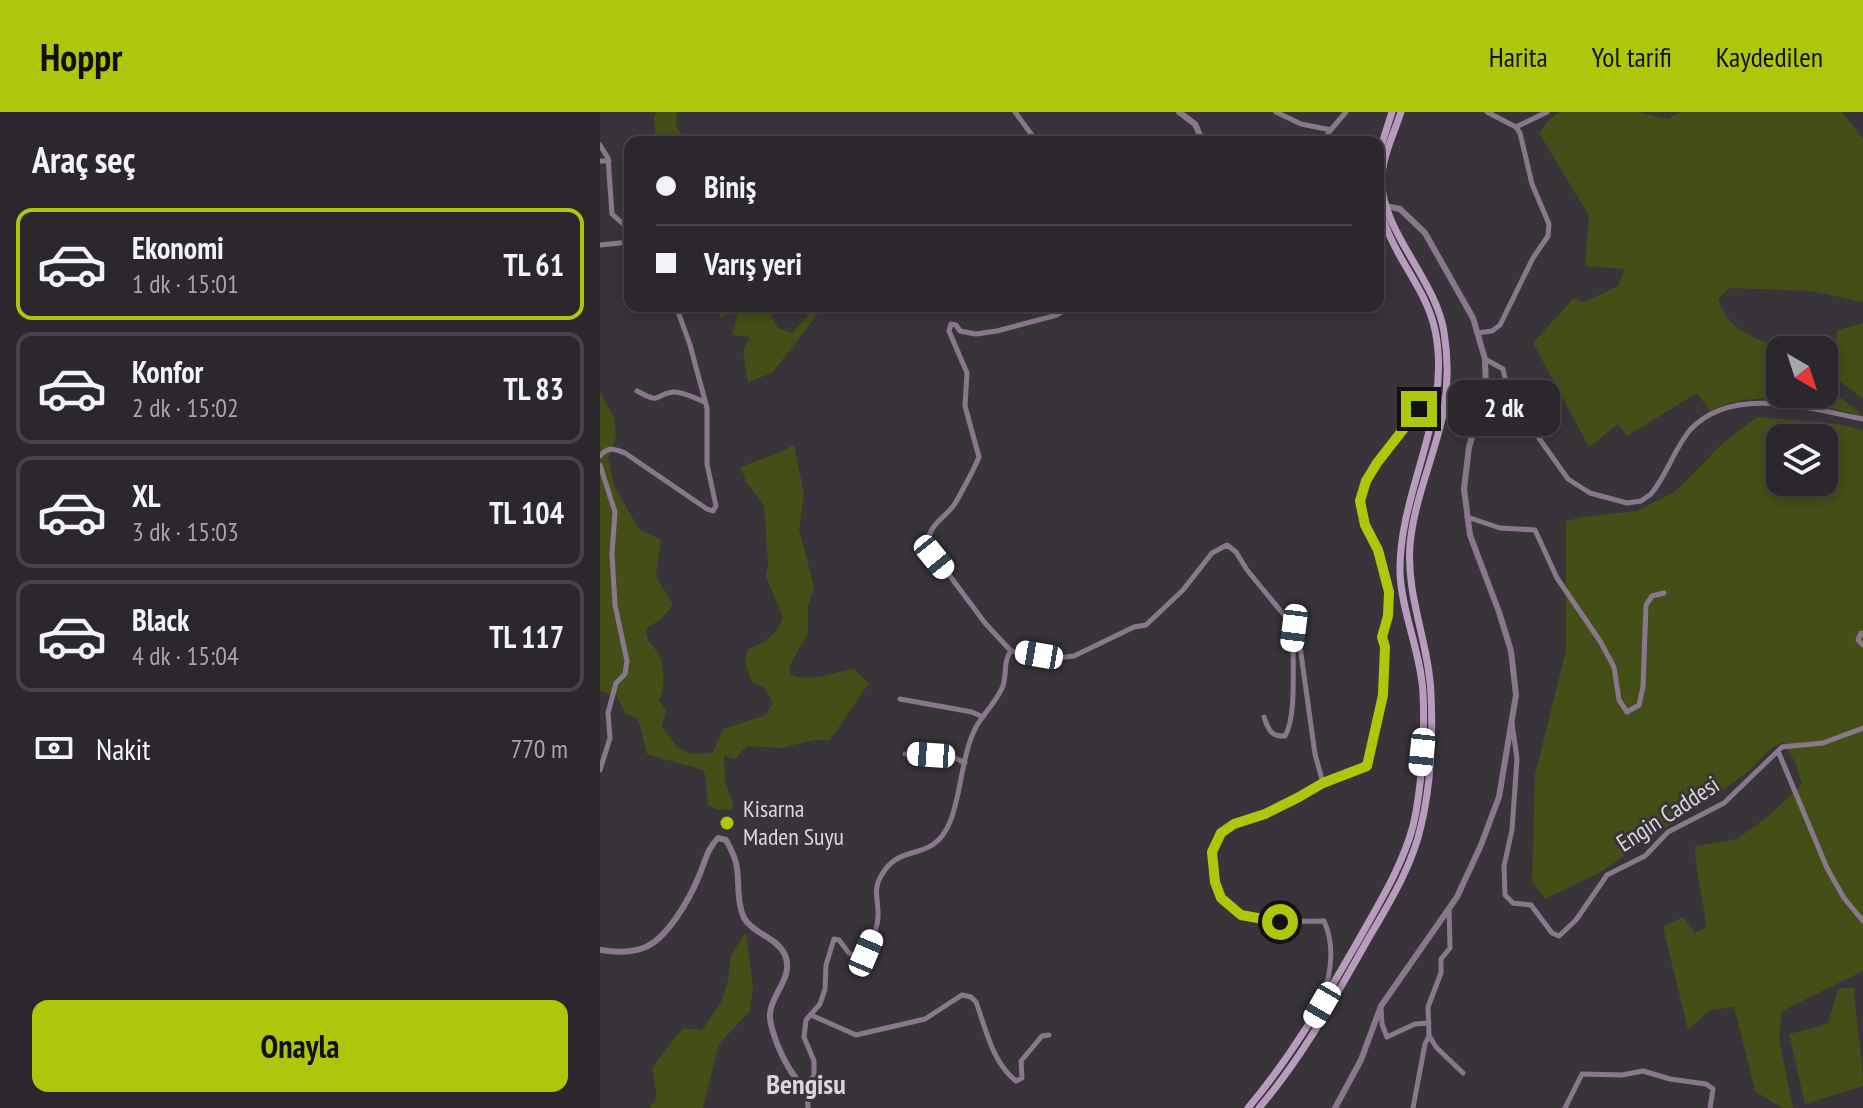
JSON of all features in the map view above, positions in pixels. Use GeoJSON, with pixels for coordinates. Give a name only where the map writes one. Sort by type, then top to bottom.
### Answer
{"type":"FeatureCollection","features":[{"type":"Feature","properties":{"kind":"main road"},"geometry":{"type":"LineString","coordinates":[[1384,137],[1392,112]]}},
{"type":"Feature","properties":{"kind":"main road"},"geometry":{"type":"LineString","coordinates":[[1384,174],[1401,112]]}},
{"type":"Feature","properties":{"kind":"main road"},"geometry":{"type":"LineString","coordinates":[[1259,1108],[1287,1075],[1320,1024],[1391,900],[1421,827],[1432,734],[1431,689],[1409,575],[1416,512],[1444,411],[1447,386],[1445,345],[1436,305],[1396,230],[1384,190]]}},
{"type":"Feature","properties":{"kind":"main road"},"geometry":{"type":"LineString","coordinates":[[1248,1108],[1281,1070],[1322,1005],[1383,896],[1413,825],[1424,734],[1423,690],[1400,576],[1408,510],[1435,409],[1438,386],[1436,332],[1429,307],[1384,222]]}},
{"type":"Feature","properties":{"kind":"street"},"geometry":{"type":"LineString","coordinates":[[1015,112],[1033,136]]}},
{"type":"Feature","properties":{"kind":"street"},"geometry":{"type":"LineString","coordinates":[[1179,112],[1195,124],[1200,136]]}},
{"type":"Feature","properties":{"kind":"street"},"geometry":{"type":"LineString","coordinates":[[1276,112],[1301,124],[1331,130]]}},
{"type":"Feature","properties":{"kind":"street"},"geometry":{"type":"LineString","coordinates":[[1329,136],[1346,112]]}},
{"type":"Feature","properties":{"kind":"street"},"geometry":{"type":"LineString","coordinates":[[1477,333],[1492,331],[1500,325],[1533,258],[1548,236],[1549,224],[1532,184],[1523,142],[1516,127],[1487,112]]}},
{"type":"Feature","properties":{"kind":"street"},"geometry":{"type":"LineString","coordinates":[[1516,127],[1547,112]]}},
{"type":"Feature","properties":{"kind":"street"},"geometry":{"type":"LineString","coordinates":[[600,145],[609,161],[612,214],[624,225]]}},
{"type":"Feature","properties":{"kind":"street"},"geometry":{"type":"LineString","coordinates":[[600,161],[609,161]]}},
{"type":"Feature","properties":{"kind":"street"},"geometry":{"type":"LineString","coordinates":[[1335,1108],[1361,1060],[1381,1006],[1457,897],[1481,845],[1499,797],[1516,695],[1511,651],[1470,535],[1464,489],[1467,461],[1486,392],[1485,359],[1473,318],[1425,233],[1400,209],[1384,206]]}},
{"type":"Feature","properties":{"kind":"street"},"geometry":{"type":"LineString","coordinates":[[600,245],[624,243]]}},
{"type":"Feature","properties":{"kind":"street"},"geometry":{"type":"LineString","coordinates":[[600,456],[607,449],[614,448],[713,511],[716,506],[707,464],[706,403],[678,312]]}},
{"type":"Feature","properties":{"kind":"street"},"geometry":{"type":"LineString","coordinates":[[1062,312],[997,331],[968,334],[951,324],[949,331],[967,373],[965,406],[979,457],[957,500],[933,526],[927,540],[929,548],[985,623],[1011,651],[1058,658],[1074,656],[1134,627],[1146,625],[1183,590],[1212,553],[1227,545],[1236,552],[1294,628],[1301,646],[1315,754],[1323,783]]}},
{"type":"Feature","properties":{"kind":"street"},"geometry":{"type":"LineString","coordinates":[[1485,359],[1503,369],[1509,396],[1568,479],[1590,493],[1627,503],[1641,501],[1651,494],[1692,428],[1731,406],[1782,403],[1863,419]]}},
{"type":"Feature","properties":{"kind":"street"},"geometry":{"type":"LineString","coordinates":[[1456,391],[1485,383]]}},
{"type":"Feature","properties":{"kind":"street"},"geometry":{"type":"LineString","coordinates":[[637,391],[652,399],[678,392],[706,403]]}},
{"type":"Feature","properties":{"kind":"street"},"geometry":{"type":"LineString","coordinates":[[1322,1005],[1328,981],[1330,936],[1324,921],[1280,922],[1241,915],[1221,898],[1215,882],[1212,852],[1221,833],[1234,824],[1265,814],[1323,783],[1367,766],[1383,695],[1385,647],[1382,637],[1388,616],[1389,592],[1378,550],[1365,525],[1360,501],[1366,481],[1377,463],[1419,409]]}},
{"type":"Feature","properties":{"kind":"street"},"geometry":{"type":"LineString","coordinates":[[600,465],[615,512],[612,554],[615,605],[627,661],[625,674],[616,683],[608,713],[610,738],[600,770]]}},
{"type":"Feature","properties":{"kind":"street"},"geometry":{"type":"LineString","coordinates":[[1467,517],[1500,528],[1535,530],[1557,578],[1614,667],[1619,700],[1627,712],[1639,705],[1643,687],[1646,605],[1652,596],[1664,593]]}},
{"type":"Feature","properties":{"kind":"street"},"geometry":{"type":"LineString","coordinates":[[1264,717],[1269,731],[1277,737],[1285,736],[1293,696],[1294,628]]}},
{"type":"Feature","properties":{"kind":"street"},"geometry":{"type":"LineString","coordinates":[[1861,633],[1858,640],[1863,645]]}},
{"type":"Feature","properties":{"kind":"street"},"geometry":{"type":"LineString","coordinates":[[808,1108],[807,1087],[814,1075],[814,1061],[804,1037],[806,1020],[820,1004],[834,939],[856,957],[866,953],[879,914],[875,888],[881,876],[889,864],[906,853],[935,846],[943,836],[951,820],[976,728],[1004,684],[1007,656],[1011,651]]}},
{"type":"Feature","properties":{"kind":"street"},"geometry":{"type":"LineString","coordinates":[[900,699],[972,712],[983,717]]}},
{"type":"Feature","properties":{"kind":"street","name":"Engin Caddesi"},"geometry":{"type":"LineString","coordinates":[[1512,722],[1517,759],[1512,830],[1504,866],[1505,895],[1513,903],[1531,905],[1552,933],[1559,936],[1576,920],[1607,875],[1645,856],[1668,832],[1724,803],[1778,750]]}},
{"type":"Feature","properties":{"kind":"street"},"geometry":{"type":"LineString","coordinates":[[1863,728],[1823,743],[1795,744],[1778,750],[1827,868],[1844,898],[1863,921]]}},
{"type":"Feature","properties":{"kind":"street"},"geometry":{"type":"LineString","coordinates":[[905,754],[951,756],[965,763]]}},
{"type":"Feature","properties":{"kind":"street"},"geometry":{"type":"LineString","coordinates":[[600,950],[642,949],[652,943],[673,924],[698,879],[710,847],[718,838],[726,840],[736,864],[743,916],[749,925],[784,953],[784,980],[770,1007],[769,1018],[791,1072],[802,1086],[807,1087]]}},
{"type":"Feature","properties":{"kind":"street"},"geometry":{"type":"LineString","coordinates":[[1413,1108],[1429,1036],[1428,1007],[1441,973],[1441,959],[1450,948],[1449,907]]}},
{"type":"Feature","properties":{"kind":"street"},"geometry":{"type":"LineString","coordinates":[[811,1015],[856,1035],[925,1019],[952,999],[962,995],[971,997],[976,1002],[993,1053],[1016,1081],[1022,1078],[1021,1061],[1042,1036],[1049,1035]]}},
{"type":"Feature","properties":{"kind":"street"},"geometry":{"type":"LineString","coordinates":[[1381,1006],[1382,1024],[1387,1037],[1415,1024],[1429,1023]]}},
{"type":"Feature","properties":{"kind":"street"},"geometry":{"type":"LineString","coordinates":[[1429,1036],[1463,1073]]}},
{"type":"Feature","properties":{"kind":"street"},"geometry":{"type":"LineString","coordinates":[[1565,1108],[1582,1074],[1622,1075],[1643,1071],[1706,1084],[1713,1089],[1710,1108]]}},
{"type":"Feature","properties":{"kind":"green space"},"geometry":{"type":"Polygon","coordinates":[[[658,112],[677,112],[676,127],[684,136],[656,136],[654,116],[658,112]]]}},
{"type":"Feature","properties":{"kind":"green space"},"geometry":{"type":"Polygon","coordinates":[[[1560,112],[1638,112],[1668,119],[1680,112],[1842,112],[1863,139],[1863,302],[1811,291],[1730,288],[1718,299],[1723,310],[1736,326],[1766,342],[1766,398],[1729,404],[1710,411],[1697,393],[1627,436],[1618,424],[1589,447],[1533,343],[1573,299],[1585,302],[1618,286],[1625,269],[1585,266],[1589,216],[1539,133],[1560,112]]]}},
{"type":"Feature","properties":{"kind":"green space"},"geometry":{"type":"Polygon","coordinates":[[[722,312],[738,312],[719,318],[722,312]]]}},
{"type":"Feature","properties":{"kind":"green space"},"geometry":{"type":"Polygon","coordinates":[[[738,312],[769,312],[778,328],[792,333],[809,312],[819,312],[772,373],[748,382],[743,352],[750,337],[732,335],[738,312]]]}},
{"type":"Feature","properties":{"kind":"green space"},"geometry":{"type":"Polygon","coordinates":[[[1863,323],[1863,399],[1838,380],[1838,330],[1863,323]]]}},
{"type":"Feature","properties":{"kind":"green space"},"geometry":{"type":"Polygon","coordinates":[[[600,392],[614,417],[616,438],[608,457],[614,486],[639,529],[661,540],[656,576],[673,605],[662,618],[646,629],[663,670],[659,700],[666,711],[662,727],[678,746],[688,752],[713,752],[723,729],[766,715],[773,703],[764,687],[752,682],[745,662],[748,649],[769,638],[783,618],[766,576],[764,505],[746,482],[741,467],[794,445],[804,494],[799,530],[814,587],[808,606],[808,633],[789,667],[791,675],[814,677],[854,669],[869,683],[830,740],[814,740],[781,748],[747,746],[735,759],[724,756],[725,783],[733,810],[708,805],[703,770],[647,754],[638,719],[626,714],[616,695],[600,691],[600,392]]]}},
{"type":"Feature","properties":{"kind":"green space"},"geometry":{"type":"Polygon","coordinates":[[[1838,395],[1863,416],[1828,408],[1838,408],[1838,395]]]}},
{"type":"Feature","properties":{"kind":"green space"},"geometry":{"type":"Polygon","coordinates":[[[1757,417],[1838,424],[1863,430],[1863,971],[1782,1011],[1779,1039],[1793,1108],[1782,1108],[1755,1091],[1734,1007],[1710,1010],[1688,1030],[1663,927],[1683,917],[1695,932],[1706,928],[1695,846],[1737,839],[1771,814],[1802,784],[1795,762],[1783,742],[1773,747],[1744,775],[1599,873],[1545,899],[1532,881],[1535,775],[1566,650],[1566,521],[1637,511],[1676,491],[1722,444],[1757,417]]]}},
{"type":"Feature","properties":{"kind":"green space"},"geometry":{"type":"Polygon","coordinates":[[[746,932],[753,987],[750,1011],[719,1044],[703,1108],[649,1108],[657,1098],[652,1068],[683,1028],[702,1030],[721,1002],[731,955],[746,932]]]}},
{"type":"Feature","properties":{"kind":"green space"},"geometry":{"type":"Polygon","coordinates":[[[1854,987],[1863,1086],[1805,1104],[1789,1034],[1828,1024],[1838,989],[1854,987]]]}},
{"type":"Feature","properties":{"kind":"tunnel"},"geometry":{"type":"LineString","coordinates":[[1419,409],[1456,391]]}},
{"type":"Feature","properties":{"kind":"place","name":"Kisarna Maden Suyu"},"geometry":{"type":"Point","coordinates":[727,823]}},
{"type":"Feature","properties":{"kind":"district","name":"Bengisu"},"geometry":{"type":"Point","coordinates":[806,1084]}},
{"type":"Feature","properties":{"kind":"route"},"geometry":{"type":"LineString","coordinates":[[1280,922],[1241,915],[1221,898],[1215,882],[1212,852],[1221,833],[1234,824],[1265,814],[1323,783],[1367,766],[1383,695],[1385,647],[1382,637],[1388,616],[1389,592],[1378,550],[1365,525],[1360,501],[1366,481],[1377,463],[1419,409]]}}]}
